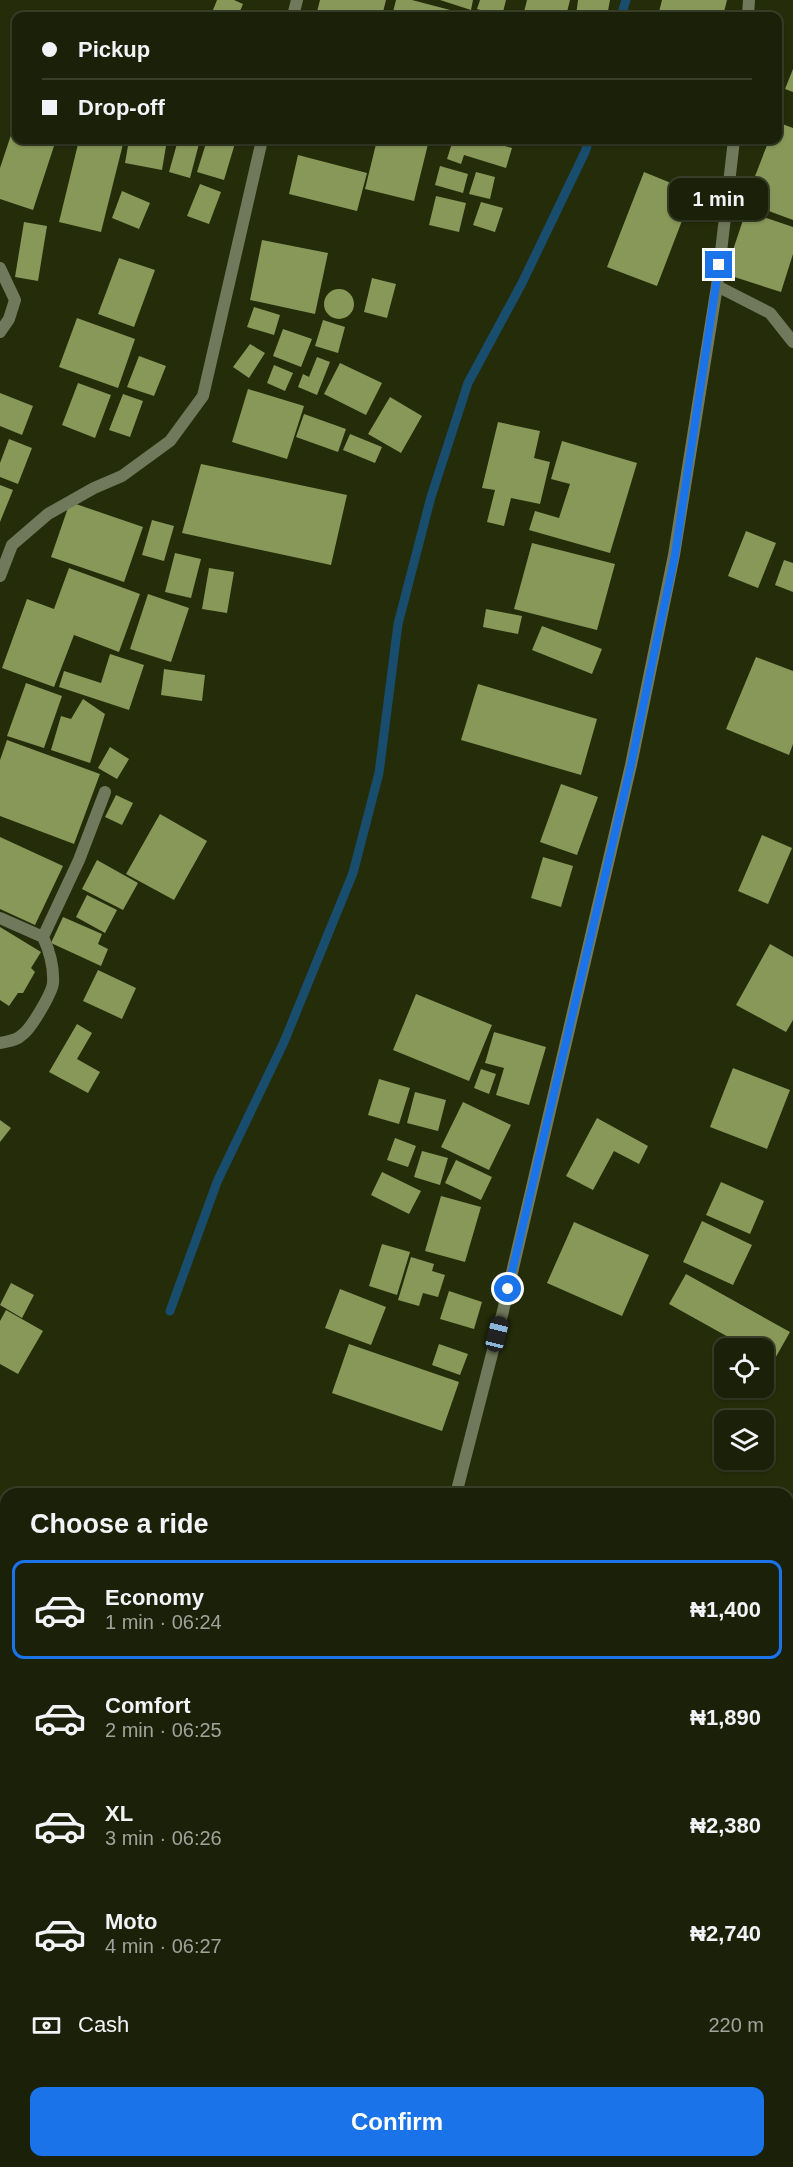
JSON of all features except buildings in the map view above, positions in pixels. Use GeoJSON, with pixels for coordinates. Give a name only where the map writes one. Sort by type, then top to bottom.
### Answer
{"type":"FeatureCollection","features":[{"type":"Feature","properties":{"kind":"street"},"geometry":{"type":"LineString","coordinates":[[0,576],[12,545],[48,514],[94,488],[122,476],[170,441],[203,396],[261,144]]}},
{"type":"Feature","properties":{"kind":"street"},"geometry":{"type":"LineString","coordinates":[[458,1488],[506,1300],[631,765],[675,555],[717,286],[734,144]]}},
{"type":"Feature","properties":{"kind":"street"},"geometry":{"type":"LineString","coordinates":[[0,268],[15,300],[9,319],[0,332]]}},
{"type":"Feature","properties":{"kind":"street"},"geometry":{"type":"LineString","coordinates":[[717,286],[770,313],[793,342]]}},
{"type":"Feature","properties":{"kind":"street"},"geometry":{"type":"LineString","coordinates":[[0,539],[12,545]]}},
{"type":"Feature","properties":{"kind":"street"},"geometry":{"type":"LineString","coordinates":[[0,1042],[13,1041],[23,1035],[53,986],[52,962],[43,937],[79,860],[105,792]]}},
{"type":"Feature","properties":{"kind":"street"},"geometry":{"type":"LineString","coordinates":[[0,918],[43,937]]}},
{"type":"Feature","properties":{"kind":"waterway"},"geometry":{"type":"LineString","coordinates":[[622,12],[626,0]]}},
{"type":"Feature","properties":{"kind":"waterway"},"geometry":{"type":"LineString","coordinates":[[170,1311],[217,1182],[284,1042],[353,873],[379,773],[398,624],[431,497],[468,383],[522,283],[588,144]]}},
{"type":"Feature","properties":{"kind":"route"},"geometry":{"type":"LineString","coordinates":[[508,1289],[631,765],[675,555],[719,265]]}}]}
